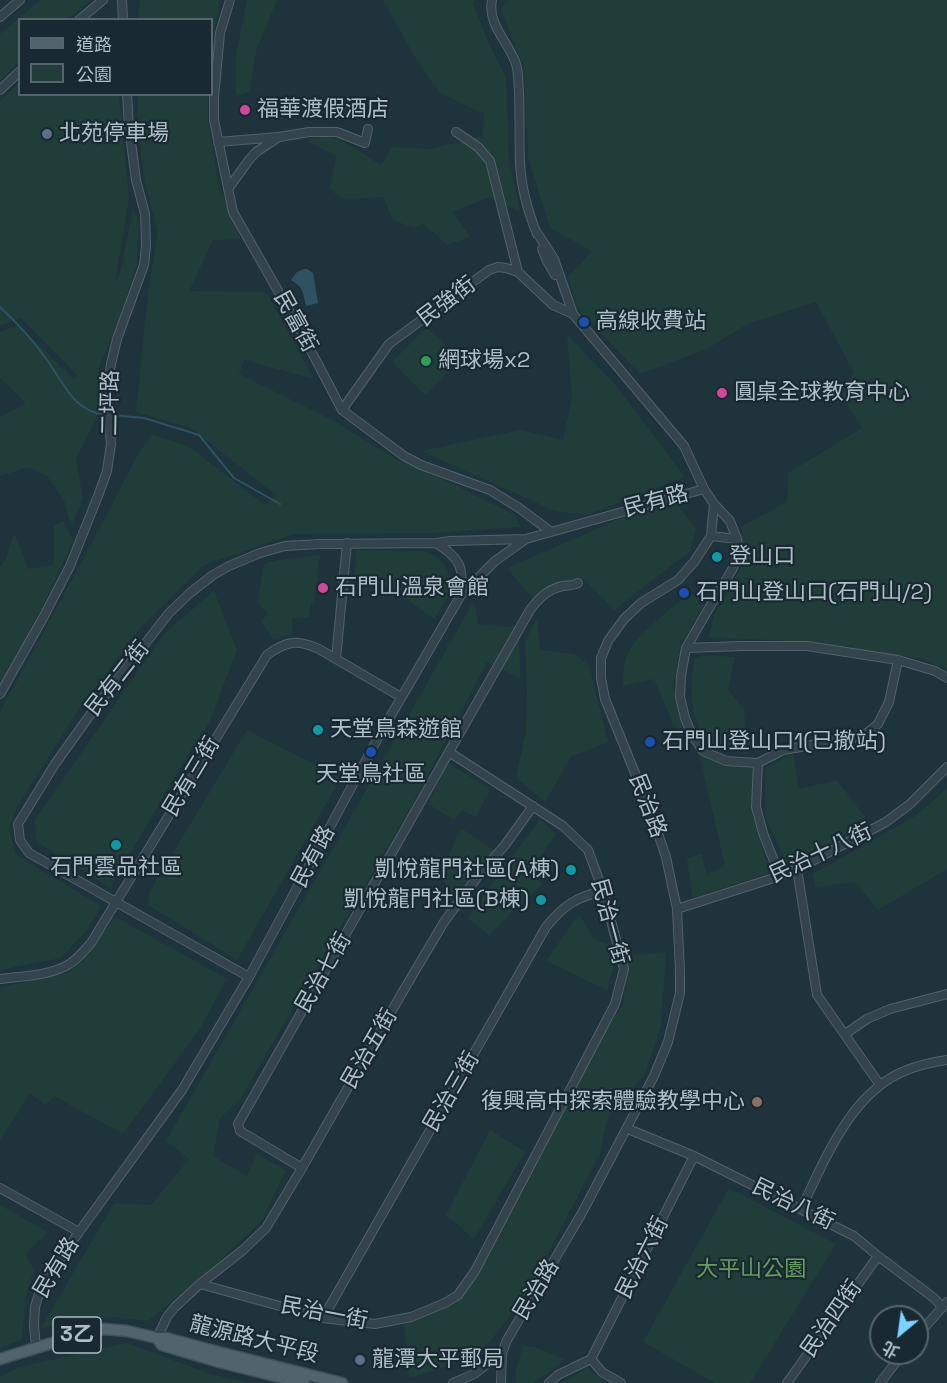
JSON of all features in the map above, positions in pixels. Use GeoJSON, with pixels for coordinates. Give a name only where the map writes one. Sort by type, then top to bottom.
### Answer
{"type":"FeatureCollection","features":[{"type":"Feature","properties":{"kind":"main road","name":"龍源路大平段"},"geometry":{"type":"LineString","coordinates":[[0,1359],[104,1329],[166,1338],[342,1383]]}},
{"type":"Feature","properties":{"kind":"main road","name":"龍源路大平段"},"geometry":{"type":"LineString","coordinates":[[157,1338],[162,1346],[304,1383]]}},
{"type":"Feature","properties":{"kind":"street"},"geometry":{"type":"LineString","coordinates":[[0,17],[20,0]]}},
{"type":"Feature","properties":{"kind":"street"},"geometry":{"type":"LineString","coordinates":[[81,18],[103,0]]}},
{"type":"Feature","properties":{"kind":"street"},"geometry":{"type":"LineString","coordinates":[[122,0],[123,18]]}},
{"type":"Feature","properties":{"kind":"street","name":"民富街"},"geometry":{"type":"LineString","coordinates":[[230,0],[220,33],[214,120],[233,212],[297,324],[342,410],[404,456],[421,465],[490,490],[550,531]]}},
{"type":"Feature","properties":{"kind":"street"},"geometry":{"type":"LineString","coordinates":[[492,0],[491,12],[516,62],[520,162],[530,216],[547,261],[564,290],[573,314],[684,446],[704,489],[730,521],[737,539],[739,552],[733,568],[687,648],[681,676],[680,697],[692,735],[703,751],[726,761],[758,763],[783,750],[853,738],[867,733],[878,724],[889,702],[898,660]]}},
{"type":"Feature","properties":{"kind":"street"},"geometry":{"type":"LineString","coordinates":[[0,90],[18,73]]}},
{"type":"Feature","properties":{"kind":"street","name":"二坪路"},"geometry":{"type":"LineString","coordinates":[[0,694],[70,566],[107,471],[111,444],[107,393],[111,364],[117,339],[144,265],[146,246],[145,214],[136,180],[127,96]]}},
{"type":"Feature","properties":{"kind":"street"},"geometry":{"type":"LineString","coordinates":[[218,142],[309,132],[337,132],[365,143],[368,129]]}},
{"type":"Feature","properties":{"kind":"street"},"geometry":{"type":"LineString","coordinates":[[456,132],[478,147],[490,161],[518,273],[553,305],[573,314]]}},
{"type":"Feature","properties":{"kind":"street"},"geometry":{"type":"LineString","coordinates":[[228,189],[256,152],[279,137]]}},
{"type":"Feature","properties":{"kind":"street","name":"民強街"},"geometry":{"type":"LineString","coordinates":[[342,410],[389,344],[489,270],[498,267],[518,273]]}},
{"type":"Feature","properties":{"kind":"street","name":"民有路"},"geometry":{"type":"LineString","coordinates":[[36,1347],[35,1307],[40,1290],[182,1090],[249,977],[401,697],[460,595],[495,561],[526,539],[704,489]]}},
{"type":"Feature","properties":{"kind":"street","name":"民治路"},"geometry":{"type":"LineString","coordinates":[[502,1353],[507,1340],[582,1213],[628,1129],[668,1042],[680,993],[677,909],[666,857],[653,819],[605,699],[601,658],[608,641],[624,619],[641,603],[678,580],[694,562],[711,536],[714,504]]}},
{"type":"Feature","properties":{"kind":"street"},"geometry":{"type":"LineString","coordinates":[[711,536],[737,539]]}},
{"type":"Feature","properties":{"kind":"street","name":"民有二街"},"geometry":{"type":"LineString","coordinates":[[249,977],[29,853],[20,840],[18,824],[55,764],[95,708],[169,613],[190,593],[229,566],[260,553],[285,546],[526,539]]}},
{"type":"Feature","properties":{"kind":"street"},"geometry":{"type":"LineString","coordinates":[[336,659],[347,543]]}},
{"type":"Feature","properties":{"kind":"street"},"geometry":{"type":"LineString","coordinates":[[436,543],[448,551],[459,564],[463,575],[460,595]]}},
{"type":"Feature","properties":{"kind":"street"},"geometry":{"type":"LineString","coordinates":[[449,752],[530,610],[542,595],[560,587],[578,583]]}},
{"type":"Feature","properties":{"kind":"street","name":"民有三街"},"geometry":{"type":"LineString","coordinates":[[0,979],[45,974],[67,965],[91,943],[267,655],[280,645],[306,643],[401,697]]}},
{"type":"Feature","properties":{"kind":"street"},"geometry":{"type":"LineString","coordinates":[[687,648],[807,646],[898,660],[935,671],[947,678]]}},
{"type":"Feature","properties":{"kind":"street","name":"民治一街"},"geometry":{"type":"LineString","coordinates":[[200,1284],[323,1318],[375,1324],[411,1317],[446,1303],[459,1295],[475,1271],[615,1004],[624,969],[603,891],[588,850],[563,826],[449,752]]}},
{"type":"Feature","properties":{"kind":"street","name":"民治七街"},"geometry":{"type":"LineString","coordinates":[[302,1168],[240,1131],[238,1124],[449,752]]}},
{"type":"Feature","properties":{"kind":"street"},"geometry":{"type":"LineString","coordinates":[[758,763],[756,807],[763,833],[780,876]]}},
{"type":"Feature","properties":{"kind":"street","name":"民治十八街"},"geometry":{"type":"LineString","coordinates":[[677,909],[797,869],[886,822],[910,804],[947,767]]}},
{"type":"Feature","properties":{"kind":"street","name":"民治五街"},"geometry":{"type":"LineString","coordinates":[[200,1284],[243,1250],[266,1228],[444,922],[478,876],[506,845],[533,806]]}},
{"type":"Feature","properties":{"kind":"street"},"geometry":{"type":"LineString","coordinates":[[797,869],[818,995],[880,1085]]}},
{"type":"Feature","properties":{"kind":"street","name":"民治三街"},"geometry":{"type":"LineString","coordinates":[[323,1318],[546,927],[564,907],[592,893],[603,891]]}},
{"type":"Feature","properties":{"kind":"street"},"geometry":{"type":"LineString","coordinates":[[845,1034],[867,1019],[890,1009],[947,994]]}},
{"type":"Feature","properties":{"kind":"street"},"geometry":{"type":"LineString","coordinates":[[801,1209],[840,1130],[865,1099],[880,1085],[905,1070],[947,1060]]}},
{"type":"Feature","properties":{"kind":"street","name":"民治八街"},"geometry":{"type":"LineString","coordinates":[[628,1129],[694,1156],[854,1236],[945,1305]]}},
{"type":"Feature","properties":{"kind":"street","name":"民治六街"},"geometry":{"type":"LineString","coordinates":[[591,1359],[694,1156]]}},
{"type":"Feature","properties":{"kind":"street"},"geometry":{"type":"LineString","coordinates":[[0,1188],[79,1232]]}},
{"type":"Feature","properties":{"kind":"street","name":"民治四街"},"geometry":{"type":"LineString","coordinates":[[788,1383],[878,1256]]}},
{"type":"Feature","properties":{"kind":"street"},"geometry":{"type":"LineString","coordinates":[[157,1338],[167,1317],[200,1284]]}},
{"type":"Feature","properties":{"kind":"street"},"geometry":{"type":"LineString","coordinates":[[929,1323],[945,1305]]}},
{"type":"Feature","properties":{"kind":"street"},"geometry":{"type":"LineString","coordinates":[[453,1383],[474,1374],[502,1353]]}},
{"type":"Feature","properties":{"kind":"street"},"geometry":{"type":"LineString","coordinates":[[501,1383],[502,1353]]}},
{"type":"Feature","properties":{"kind":"street"},"geometry":{"type":"LineString","coordinates":[[549,1383],[558,1375],[591,1359],[602,1372],[621,1383]]}},
{"type":"Feature","properties":{"kind":"street"},"geometry":{"type":"LineString","coordinates":[[880,1383],[894,1365]]}},
{"type":"Feature","properties":{"kind":"green space"},"geometry":{"type":"Polygon","coordinates":[[[41,0],[90,0],[69,18],[19,18],[41,0]]]}},
{"type":"Feature","properties":{"kind":"green space"},"geometry":{"type":"Polygon","coordinates":[[[140,0],[220,0],[213,38],[213,18],[138,18],[140,0]]]}},
{"type":"Feature","properties":{"kind":"green space"},"geometry":{"type":"Polygon","coordinates":[[[247,0],[277,0],[257,48],[249,92],[236,96],[236,55],[247,0]]]}},
{"type":"Feature","properties":{"kind":"green space"},"geometry":{"type":"Polygon","coordinates":[[[383,0],[475,0],[473,4],[490,46],[506,77],[509,159],[520,212],[489,197],[453,212],[470,237],[447,245],[422,223],[414,228],[393,220],[383,197],[343,199],[329,189],[336,156],[310,143],[309,139],[326,137],[343,141],[381,165],[393,147],[431,149],[482,136],[484,114],[439,92],[412,52],[383,0]]]}},
{"type":"Feature","properties":{"kind":"green space"},"geometry":{"type":"Polygon","coordinates":[[[508,0],[947,0],[947,670],[922,659],[809,642],[708,637],[714,616],[741,567],[742,526],[787,502],[788,473],[862,428],[841,395],[854,372],[816,302],[747,324],[707,349],[640,374],[578,309],[568,277],[592,251],[550,228],[528,157],[524,68],[501,9],[508,0]]]}},
{"type":"Feature","properties":{"kind":"green space"},"geometry":{"type":"Polygon","coordinates":[[[18,19],[18,64],[0,80],[0,34],[18,19]]]}},
{"type":"Feature","properties":{"kind":"green space"},"geometry":{"type":"Polygon","coordinates":[[[18,84],[18,96],[119,96],[129,199],[115,283],[121,270],[133,209],[139,220],[137,264],[120,317],[99,366],[101,409],[76,459],[83,499],[71,526],[64,500],[47,476],[29,467],[0,476],[0,417],[26,403],[0,378],[0,332],[19,325],[74,380],[79,371],[76,374],[21,318],[0,325],[0,101],[18,84]]]}},
{"type":"Feature","properties":{"kind":"green space"},"geometry":{"type":"Polygon","coordinates":[[[137,96],[208,96],[208,118],[219,187],[241,239],[213,240],[189,291],[266,292],[314,379],[244,360],[239,374],[332,420],[394,458],[513,514],[521,527],[432,533],[294,534],[204,565],[142,626],[77,712],[20,802],[9,827],[15,854],[101,906],[87,930],[61,958],[0,970],[0,712],[138,454],[152,434],[188,446],[265,505],[276,495],[191,428],[136,412],[148,293],[158,232],[145,184],[138,131],[137,96]]]}},
{"type":"Feature","properties":{"kind":"green space","name":"網球場x2"},"geometry":{"type":"Polygon","coordinates":[[[427,327],[460,360],[425,395],[392,362],[427,327]]]}},
{"type":"Feature","properties":{"kind":"green space"},"geometry":{"type":"Polygon","coordinates":[[[567,335],[614,383],[685,477],[587,515],[555,511],[421,451],[521,430],[563,440],[572,398],[567,335]]]}},
{"type":"Feature","properties":{"kind":"green space"},"geometry":{"type":"Polygon","coordinates":[[[676,503],[696,529],[690,551],[614,610],[584,579],[535,601],[507,568],[626,516],[676,503]]]}},
{"type":"Feature","properties":{"kind":"green space"},"geometry":{"type":"Polygon","coordinates":[[[63,521],[73,540],[40,613],[0,682],[0,567],[6,559],[14,533],[28,569],[54,565],[54,526],[63,521]]]}},
{"type":"Feature","properties":{"kind":"green space"},"geometry":{"type":"Polygon","coordinates":[[[357,550],[427,552],[438,559],[446,567],[452,590],[434,619],[387,585],[353,580],[357,550]]]}},
{"type":"Feature","properties":{"kind":"green space"},"geometry":{"type":"Polygon","coordinates":[[[320,555],[314,602],[311,602],[309,617],[292,618],[293,634],[273,639],[261,621],[268,614],[257,602],[264,564],[320,555]]]}},
{"type":"Feature","properties":{"kind":"green space"},"geometry":{"type":"Polygon","coordinates":[[[214,591],[237,650],[209,723],[110,888],[37,842],[34,821],[164,634],[214,591]]]}},
{"type":"Feature","properties":{"kind":"green space"},"geometry":{"type":"Polygon","coordinates":[[[689,594],[710,596],[681,643],[673,686],[683,732],[677,733],[654,679],[623,686],[624,672],[628,653],[635,642],[657,620],[689,594]]]}},
{"type":"Feature","properties":{"kind":"green space"},"geometry":{"type":"Polygon","coordinates":[[[474,601],[478,624],[506,627],[519,625],[520,678],[487,662],[413,803],[239,1101],[220,1118],[213,1156],[247,1176],[257,1154],[286,1170],[262,1220],[207,1273],[148,1321],[113,1317],[41,1328],[114,1203],[151,1205],[189,1159],[166,1141],[474,601]]]}},
{"type":"Feature","properties":{"kind":"green space"},"geometry":{"type":"Polygon","coordinates":[[[537,618],[540,650],[574,654],[589,665],[608,742],[571,757],[545,802],[516,777],[526,732],[525,641],[537,618]]]}},
{"type":"Feature","properties":{"kind":"green space"},"geometry":{"type":"Polygon","coordinates":[[[703,655],[735,657],[728,690],[744,709],[747,754],[717,749],[703,738],[694,714],[691,690],[694,659],[703,655]]]}},
{"type":"Feature","properties":{"kind":"green space"},"geometry":{"type":"Polygon","coordinates":[[[247,730],[341,778],[237,960],[148,905],[150,891],[247,730]]]}},
{"type":"Feature","properties":{"kind":"green space"},"geometry":{"type":"Polygon","coordinates":[[[793,753],[799,789],[837,780],[868,821],[789,868],[765,817],[765,768],[793,753]]]}},
{"type":"Feature","properties":{"kind":"green space"},"geometry":{"type":"Polygon","coordinates":[[[700,757],[754,769],[752,814],[770,873],[692,898],[687,858],[701,854],[707,874],[725,866],[700,757]]]}},
{"type":"Feature","properties":{"kind":"green space"},"geometry":{"type":"Polygon","coordinates":[[[448,763],[490,789],[476,817],[462,810],[454,820],[428,804],[448,763]]]}},
{"type":"Feature","properties":{"kind":"green space"},"geometry":{"type":"Polygon","coordinates":[[[947,789],[947,869],[878,910],[855,882],[815,887],[813,874],[914,817],[947,789]]]}},
{"type":"Feature","properties":{"kind":"green space"},"geometry":{"type":"Polygon","coordinates":[[[540,819],[556,834],[531,869],[542,884],[489,935],[467,918],[540,819]]]}},
{"type":"Feature","properties":{"kind":"green space"},"geometry":{"type":"Polygon","coordinates":[[[461,828],[495,851],[456,898],[440,876],[461,828]]]}},
{"type":"Feature","properties":{"kind":"green space"},"geometry":{"type":"Polygon","coordinates":[[[579,914],[594,939],[608,944],[614,964],[607,990],[546,961],[579,914]]]}},
{"type":"Feature","properties":{"kind":"green space"},"geometry":{"type":"Polygon","coordinates":[[[116,917],[227,979],[199,1030],[123,1134],[54,1096],[45,1105],[30,1093],[0,1140],[0,987],[69,973],[116,917]]]}},
{"type":"Feature","properties":{"kind":"green space"},"geometry":{"type":"Polygon","coordinates":[[[666,953],[661,1025],[644,1076],[613,1108],[606,1124],[600,1153],[527,1294],[484,1349],[451,1365],[409,1378],[404,1324],[454,1300],[505,1217],[608,1024],[623,1005],[629,955],[666,953]]]}},
{"type":"Feature","properties":{"kind":"green space"},"geometry":{"type":"Polygon","coordinates":[[[490,1130],[525,1152],[474,1239],[446,1215],[490,1130]]]}},
{"type":"Feature","properties":{"kind":"green space","name":"大平山公園"},"geometry":{"type":"Polygon","coordinates":[[[729,1188],[836,1244],[750,1383],[715,1383],[643,1342],[729,1188]]]}},
{"type":"Feature","properties":{"kind":"green space"},"geometry":{"type":"Polygon","coordinates":[[[0,1205],[48,1232],[25,1254],[34,1270],[26,1295],[22,1339],[0,1348],[0,1205]]]}},
{"type":"Feature","properties":{"kind":"green space"},"geometry":{"type":"Polygon","coordinates":[[[127,1343],[210,1374],[250,1383],[0,1383],[0,1377],[19,1367],[127,1343]]]}},
{"type":"Feature","properties":{"kind":"green space"},"geometry":{"type":"Polygon","coordinates":[[[523,1346],[534,1347],[565,1360],[533,1383],[517,1383],[515,1373],[523,1346]]]}},
{"type":"Feature","properties":{"kind":"green space"},"geometry":{"type":"Polygon","coordinates":[[[587,1368],[606,1383],[562,1383],[587,1368]]]}},
{"type":"Feature","properties":{"kind":"water"},"geometry":{"type":"Polygon","coordinates":[[[304,269],[313,273],[318,303],[306,306],[302,291],[291,280],[297,272],[304,269]]]}},
{"type":"Feature","properties":{"kind":"waterway"},"geometry":{"type":"LineString","coordinates":[[0,307],[34,343],[76,401],[94,412],[106,415]]}},
{"type":"Feature","properties":{"kind":"waterway"},"geometry":{"type":"LineString","coordinates":[[111,415],[144,418],[199,435],[234,478],[280,504]]}},
{"type":"Feature","properties":{"kind":"place","name":"福華渡假酒店"},"geometry":{"type":"Point","coordinates":[245,110]}},
{"type":"Feature","properties":{"kind":"place","name":"北苑停車場"},"geometry":{"type":"Point","coordinates":[47,134]}},
{"type":"Feature","properties":{"kind":"place","name":"高線收費站"},"geometry":{"type":"Point","coordinates":[584,322]}},
{"type":"Feature","properties":{"kind":"place","name":"網球場x2"},"geometry":{"type":"Point","coordinates":[426,361]}},
{"type":"Feature","properties":{"kind":"place","name":"圓桌全球教育中心"},"geometry":{"type":"Point","coordinates":[722,393]}},
{"type":"Feature","properties":{"kind":"place","name":"登山口"},"geometry":{"type":"Point","coordinates":[717,557]}},
{"type":"Feature","properties":{"kind":"place","name":"石門山溫泉會館"},"geometry":{"type":"Point","coordinates":[323,588]}},
{"type":"Feature","properties":{"kind":"place","name":"石門山登山口(石門山/2)"},"geometry":{"type":"Point","coordinates":[684,593]}},
{"type":"Feature","properties":{"kind":"place","name":"天堂鳥森遊館"},"geometry":{"type":"Point","coordinates":[318,730]}},
{"type":"Feature","properties":{"kind":"place","name":"石門山登山口1(已撤站)"},"geometry":{"type":"Point","coordinates":[650,742]}},
{"type":"Feature","properties":{"kind":"place","name":"天堂鳥社區"},"geometry":{"type":"Point","coordinates":[371,752]}},
{"type":"Feature","properties":{"kind":"place","name":"石門雲品社區"},"geometry":{"type":"Point","coordinates":[116,845]}},
{"type":"Feature","properties":{"kind":"place","name":"凱悅龍門社區(A棟)"},"geometry":{"type":"Point","coordinates":[571,870]}},
{"type":"Feature","properties":{"kind":"place","name":"凱悅龍門社區(B棟)"},"geometry":{"type":"Point","coordinates":[541,900]}},
{"type":"Feature","properties":{"kind":"place","name":"復興高中探索體驗教學中心"},"geometry":{"type":"Point","coordinates":[757,1102]}},
{"type":"Feature","properties":{"kind":"place","name":"龍潭大平郵局"},"geometry":{"type":"Point","coordinates":[360,1360]}}]}
